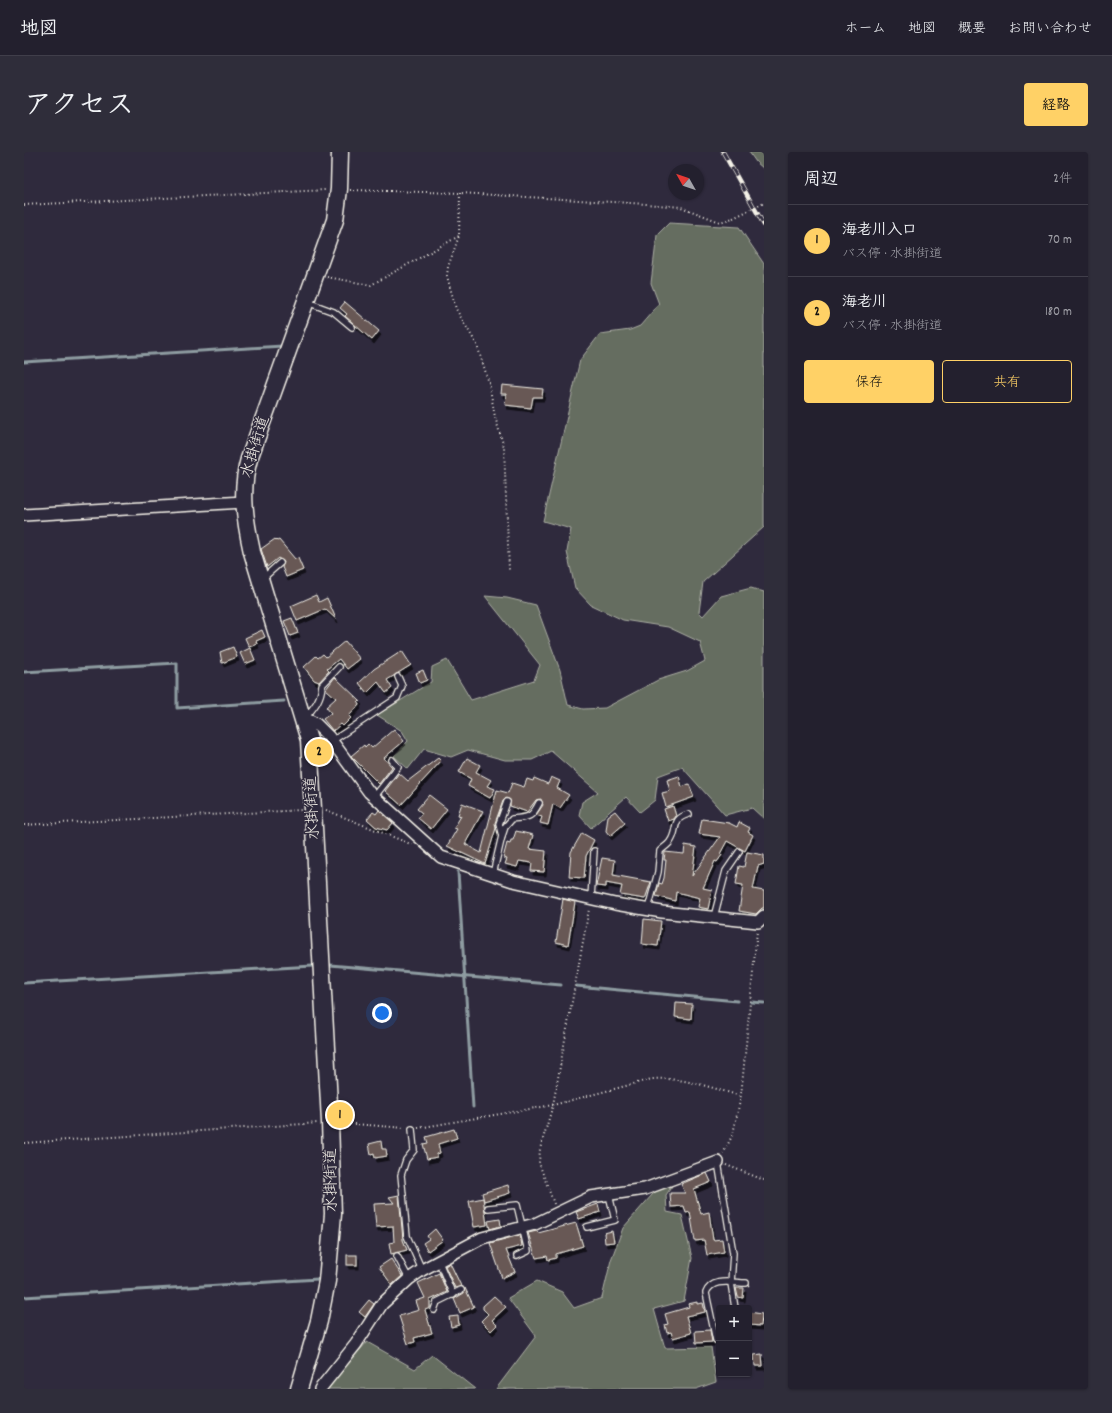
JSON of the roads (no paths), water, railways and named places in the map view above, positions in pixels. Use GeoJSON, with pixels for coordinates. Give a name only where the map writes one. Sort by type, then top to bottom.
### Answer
{"type":"FeatureCollection","features":[{"type":"Feature","properties":{"kind":"main road","name":"水掛街道"},"geometry":{"type":"LineString","coordinates":[[299,1389],[319,1321],[330,1260],[333,1214],[330,1122],[309,740],[260,581],[248,532],[244,502],[245,474],[249,459],[335,220],[339,190],[340,152]]}},
{"type":"Feature","properties":{"kind":"street"},"geometry":{"type":"LineString","coordinates":[[24,515],[244,502]]}},
{"type":"Feature","properties":{"kind":"street"},"geometry":{"type":"LineString","coordinates":[[303,718],[316,724],[375,796],[442,857],[513,881],[662,912],[714,917],[761,919]]}},
{"type":"Feature","properties":{"kind":"street"},"geometry":{"type":"LineString","coordinates":[[320,1389],[356,1344],[382,1304],[409,1279],[422,1270],[482,1238],[535,1224],[591,1197],[645,1188],[718,1162]]}},
{"type":"Feature","properties":{"kind":"lane"},"geometry":{"type":"LineString","coordinates":[[306,302],[334,312],[352,327]]}},
{"type":"Feature","properties":{"kind":"lane"},"geometry":{"type":"LineString","coordinates":[[260,581],[280,563]]}},
{"type":"Feature","properties":{"kind":"lane"},"geometry":{"type":"LineString","coordinates":[[303,718],[318,702],[322,694],[322,685],[339,667]]}},
{"type":"Feature","properties":{"kind":"lane"},"geometry":{"type":"LineString","coordinates":[[332,742],[397,698],[402,686],[398,677]]}},
{"type":"Feature","properties":{"kind":"lane"},"geometry":{"type":"LineString","coordinates":[[375,796],[398,767],[392,760]]}},
{"type":"Feature","properties":{"kind":"lane"},"geometry":{"type":"LineString","coordinates":[[502,836],[499,824],[507,802]]}},
{"type":"Feature","properties":{"kind":"lane"},"geometry":{"type":"LineString","coordinates":[[493,874],[505,827],[512,819],[529,817],[533,814],[539,803]]}},
{"type":"Feature","properties":{"kind":"lane"},"geometry":{"type":"LineString","coordinates":[[648,909],[658,872],[660,851],[670,843],[674,834],[675,823],[681,816],[689,814]]}},
{"type":"Feature","properties":{"kind":"lane"},"geometry":{"type":"LineString","coordinates":[[591,898],[594,851]]}},
{"type":"Feature","properties":{"kind":"lane"},"geometry":{"type":"LineString","coordinates":[[714,917],[726,871],[739,852]]}},
{"type":"Feature","properties":{"kind":"lane"},"geometry":{"type":"LineString","coordinates":[[412,1129],[414,1150],[406,1160],[401,1175],[406,1236],[422,1270]]}},
{"type":"Feature","properties":{"kind":"lane"},"geometry":{"type":"LineString","coordinates":[[718,1162],[733,1253],[731,1283],[735,1305]]}},
{"type":"Feature","properties":{"kind":"lane"},"geometry":{"type":"LineString","coordinates":[[587,1227],[615,1220],[609,1195]]}},
{"type":"Feature","properties":{"kind":"lane"},"geometry":{"type":"LineString","coordinates":[[488,1208],[517,1205],[528,1251],[517,1256]]}},
{"type":"Feature","properties":{"kind":"lane"},"geometry":{"type":"LineString","coordinates":[[397,1256],[409,1279]]}},
{"type":"Feature","properties":{"kind":"lane"},"geometry":{"type":"LineString","coordinates":[[439,1262],[453,1295]]}},
{"type":"Feature","properties":{"kind":"lane"},"geometry":{"type":"LineString","coordinates":[[716,1340],[706,1293],[711,1284],[746,1283]]}},
{"type":"Feature","properties":{"kind":"lane"},"geometry":{"type":"LineString","coordinates":[[434,1310],[437,1302],[462,1290]]}},
{"type":"Feature","properties":{"kind":"waterway"},"geometry":{"type":"LineString","coordinates":[[24,362],[283,346]]}},
{"type":"Feature","properties":{"kind":"waterway"},"geometry":{"type":"LineString","coordinates":[[24,672],[177,663],[177,708],[284,701]]}},
{"type":"Feature","properties":{"kind":"waterway"},"geometry":{"type":"LineString","coordinates":[[458,872],[473,1107]]}},
{"type":"Feature","properties":{"kind":"waterway"},"geometry":{"type":"LineString","coordinates":[[330,965],[561,985]]}},
{"type":"Feature","properties":{"kind":"waterway"},"geometry":{"type":"LineString","coordinates":[[24,983],[313,966]]}},
{"type":"Feature","properties":{"kind":"waterway"},"geometry":{"type":"LineString","coordinates":[[576,986],[737,1001]]}},
{"type":"Feature","properties":{"kind":"waterway"},"geometry":{"type":"LineString","coordinates":[[751,1002],[764,1003]]}},
{"type":"Feature","properties":{"kind":"waterway"},"geometry":{"type":"LineString","coordinates":[[24,1297],[318,1279]]}},
{"type":"Feature","properties":{"kind":"railway"},"geometry":{"type":"LineString","coordinates":[[723,152],[764,225]]}},
{"type":"Feature","properties":{"kind":"place","name":"海老川"},"geometry":{"type":"Point","coordinates":[319,752]}},
{"type":"Feature","properties":{"kind":"place","name":"海老川入口"},"geometry":{"type":"Point","coordinates":[340,1115]}}]}
